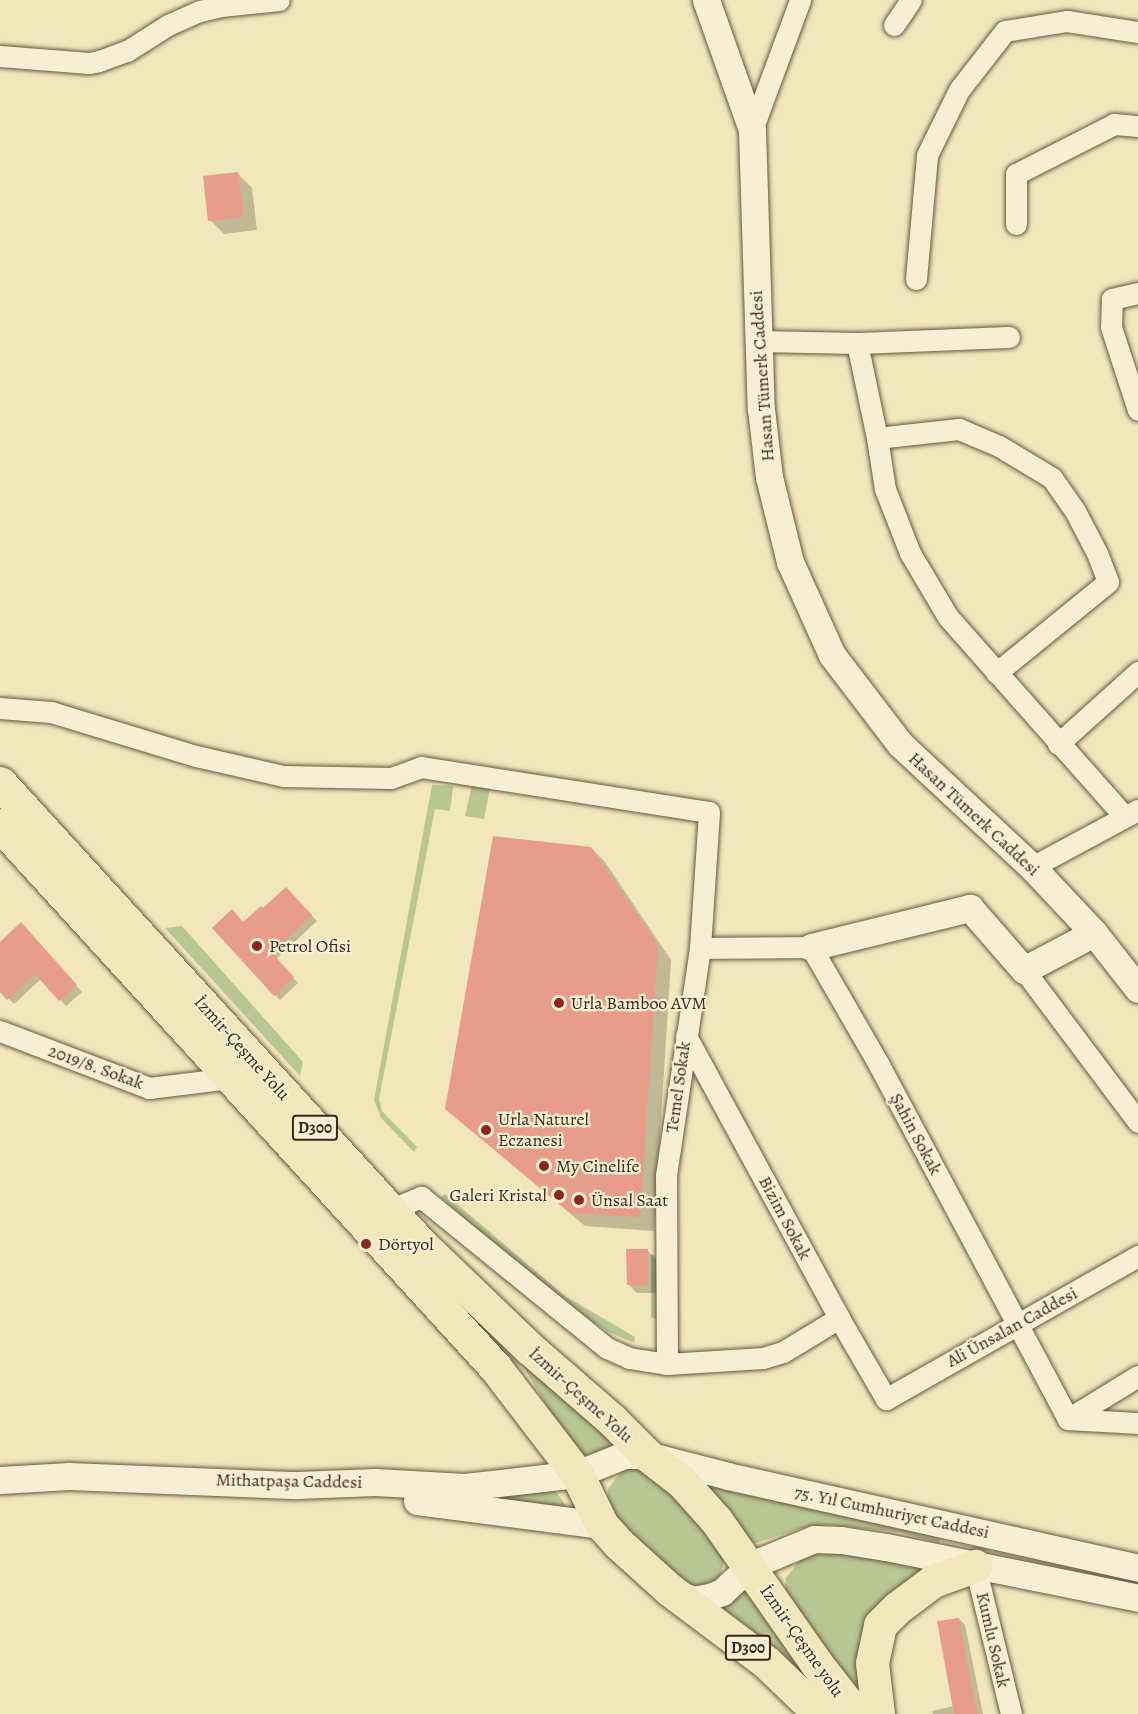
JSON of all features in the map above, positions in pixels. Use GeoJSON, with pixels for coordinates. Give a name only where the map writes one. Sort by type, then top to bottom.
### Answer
{"type":"FeatureCollection","features":[{"type":"Feature","properties":{"kind":"highway","name":"İzmir-Çeşme Yolu"},"geometry":{"type":"LineString","coordinates":[[0,783],[421,1244],[528,1347],[612,1420],[647,1455]]}},
{"type":"Feature","properties":{"kind":"highway","name":"İzmir-Çeşme Yolu"},"geometry":{"type":"LineString","coordinates":[[0,825],[495,1367],[577,1474]]}},
{"type":"Feature","properties":{"kind":"highway","name":"D300"},"geometry":{"type":"LineString","coordinates":[[647,1455],[682,1482],[716,1520],[749,1567]]}},
{"type":"Feature","properties":{"kind":"highway","name":"D300"},"geometry":{"type":"LineString","coordinates":[[577,1474],[602,1525],[670,1590]]}},
{"type":"Feature","properties":{"kind":"highway"},"geometry":{"type":"LineString","coordinates":[[878,1714],[872,1664],[880,1625],[897,1608],[933,1581],[975,1566]]}},
{"type":"Feature","properties":{"kind":"highway","name":"İzmir-Çeşme yolu"},"geometry":{"type":"LineString","coordinates":[[749,1567],[816,1663],[856,1714]]}},
{"type":"Feature","properties":{"kind":"highway","name":"İzmir-Çeşme yolu"},"geometry":{"type":"LineString","coordinates":[[670,1590],[766,1662],[820,1714]]}},
{"type":"Feature","properties":{"kind":"street"},"geometry":{"type":"LineString","coordinates":[[0,56],[88,63],[99,61],[127,51],[168,25],[200,11],[221,6],[279,0]]}},
{"type":"Feature","properties":{"kind":"street","name":"Hasan Tümerk Caddesi"},"geometry":{"type":"LineString","coordinates":[[706,0],[752,130],[761,409],[769,477],[790,562],[832,655],[900,744],[1032,867],[1094,933],[1138,989]]}},
{"type":"Feature","properties":{"kind":"street"},"geometry":{"type":"LineString","coordinates":[[752,130],[800,0]]}},
{"type":"Feature","properties":{"kind":"street"},"geometry":{"type":"LineString","coordinates":[[894,26],[911,0]]}},
{"type":"Feature","properties":{"kind":"street"},"geometry":{"type":"LineString","coordinates":[[916,279],[927,155],[959,90],[1005,31],[1067,21],[1138,32]]}},
{"type":"Feature","properties":{"kind":"street"},"geometry":{"type":"LineString","coordinates":[[1016,224],[1016,174],[1114,124],[1138,126]]}},
{"type":"Feature","properties":{"kind":"street"},"geometry":{"type":"LineString","coordinates":[[1138,293],[1112,299],[1111,327],[1138,410]]}},
{"type":"Feature","properties":{"kind":"street"},"geometry":{"type":"LineString","coordinates":[[758,341],[856,343],[1009,338]]}},
{"type":"Feature","properties":{"kind":"street"},"geometry":{"type":"LineString","coordinates":[[856,343],[877,438],[885,489],[910,553],[948,617],[1058,744],[1131,813],[1032,867]]}},
{"type":"Feature","properties":{"kind":"street"},"geometry":{"type":"LineString","coordinates":[[877,438],[959,429],[999,446],[1052,478],[1075,511],[1108,582],[996,673]]}},
{"type":"Feature","properties":{"kind":"street"},"geometry":{"type":"LineString","coordinates":[[1058,744],[1138,672]]}},
{"type":"Feature","properties":{"kind":"street","name":"Temel Sokak"},"geometry":{"type":"LineString","coordinates":[[0,708],[51,712],[196,756],[283,776],[391,778],[420,767],[709,812],[700,948],[666,1175],[668,1364]]}},
{"type":"Feature","properties":{"kind":"street"},"geometry":{"type":"LineString","coordinates":[[700,948],[811,947],[970,908],[1024,970],[1138,1122]]}},
{"type":"Feature","properties":{"kind":"street"},"geometry":{"type":"LineString","coordinates":[[1024,970],[1094,933]]}},
{"type":"Feature","properties":{"kind":"street","name":"Şahin Sokak"},"geometry":{"type":"LineString","coordinates":[[811,947],[879,1065],[1068,1419]]}},
{"type":"Feature","properties":{"kind":"street","name":"2019/8. Sokak"},"geometry":{"type":"LineString","coordinates":[[0,1031],[149,1088],[231,1078]]}},
{"type":"Feature","properties":{"kind":"street","name":"Bizim Sokak"},"geometry":{"type":"LineString","coordinates":[[686,1036],[838,1318],[886,1399]]}},
{"type":"Feature","properties":{"kind":"street"},"geometry":{"type":"LineString","coordinates":[[390,1210],[421,1197],[607,1348],[628,1358],[668,1364],[763,1358],[783,1352],[838,1318]]}},
{"type":"Feature","properties":{"kind":"street","name":"Ali Ünsalan Caddesi"},"geometry":{"type":"LineString","coordinates":[[886,1399],[1138,1256]]}},
{"type":"Feature","properties":{"kind":"street"},"geometry":{"type":"LineString","coordinates":[[1068,1419],[1138,1376]]}},
{"type":"Feature","properties":{"kind":"street"},"geometry":{"type":"LineString","coordinates":[[1068,1419],[1138,1423]]}},
{"type":"Feature","properties":{"kind":"street"},"geometry":{"type":"LineString","coordinates":[[531,1479],[538,1473],[545,1458],[547,1448],[543,1429]]}},
{"type":"Feature","properties":{"kind":"street","name":"75. Yıl Cumhuriyet Caddesi"},"geometry":{"type":"LineString","coordinates":[[577,1474],[624,1455],[647,1455],[728,1476],[1138,1569]]}},
{"type":"Feature","properties":{"kind":"street","name":"Mithatpaşa Caddesi"},"geometry":{"type":"LineString","coordinates":[[0,1479],[69,1476],[297,1485],[375,1482],[465,1487],[577,1474]]}},
{"type":"Feature","properties":{"kind":"street"},"geometry":{"type":"LineString","coordinates":[[297,1485],[602,1525]]}},
{"type":"Feature","properties":{"kind":"street","name":"75. Yıl Cumhuriyet Caddesi"},"geometry":{"type":"LineString","coordinates":[[670,1590],[693,1600],[709,1598],[722,1592],[749,1567],[788,1548],[814,1539],[841,1540],[886,1547],[1138,1598]]}},
{"type":"Feature","properties":{"kind":"street","name":"Kumlu Sokak"},"geometry":{"type":"LineString","coordinates":[[975,1566],[1011,1714]]}},
{"type":"Feature","properties":{"kind":"green space"},"geometry":{"type":"Polygon","coordinates":[[[432,785],[453,786],[450,811],[435,809],[379,1099],[382,1111],[417,1147],[414,1152],[381,1118],[374,1100],[432,785]]]}},
{"type":"Feature","properties":{"kind":"green space"},"geometry":{"type":"Polygon","coordinates":[[[472,785],[490,788],[484,819],[465,816],[472,785]]]}},
{"type":"Feature","properties":{"kind":"green space"},"geometry":{"type":"Polygon","coordinates":[[[182,926],[303,1062],[300,1076],[165,928],[182,926]]]}},
{"type":"Feature","properties":{"kind":"green space"},"geometry":{"type":"Polygon","coordinates":[[[445,1194],[565,1296],[635,1337],[634,1343],[609,1332],[543,1290],[441,1197],[445,1194]]]}},
{"type":"Feature","properties":{"kind":"green space"},"geometry":{"type":"Polygon","coordinates":[[[651,1254],[656,1256],[657,1319],[651,1317],[651,1254]]]}},
{"type":"Feature","properties":{"kind":"green space"},"geometry":{"type":"Polygon","coordinates":[[[516,1354],[610,1440],[610,1448],[582,1456],[573,1450],[516,1354]]]}},
{"type":"Feature","properties":{"kind":"green space"},"geometry":{"type":"Polygon","coordinates":[[[638,1468],[652,1471],[723,1551],[724,1563],[718,1581],[696,1588],[682,1584],[616,1524],[609,1505],[608,1489],[623,1469],[638,1468]]]}},
{"type":"Feature","properties":{"kind":"green space"},"geometry":{"type":"Polygon","coordinates":[[[704,1481],[940,1535],[939,1543],[898,1532],[828,1525],[802,1528],[756,1543],[749,1540],[704,1481]]]}},
{"type":"Feature","properties":{"kind":"green space"},"geometry":{"type":"Polygon","coordinates":[[[547,1488],[557,1493],[571,1513],[478,1500],[505,1498],[547,1488]]]}},
{"type":"Feature","properties":{"kind":"green space"},"geometry":{"type":"Polygon","coordinates":[[[824,1551],[927,1564],[858,1674],[857,1695],[788,1597],[785,1588],[786,1578],[799,1561],[824,1551]]]}},
{"type":"Feature","properties":{"kind":"green space"},"geometry":{"type":"Polygon","coordinates":[[[745,1584],[834,1705],[719,1613],[745,1584]]]}},
{"type":"Feature","properties":{"kind":"building"},"geometry":{"type":"Polygon","coordinates":[[[238,172],[244,217],[208,221],[203,176],[238,172]]]}},
{"type":"Feature","properties":{"kind":"building","name":"Urla Bamboo AVM"},"geometry":{"type":"Polygon","coordinates":[[[493,836],[591,847],[658,945],[640,1217],[570,1213],[445,1109],[493,836]]]}},
{"type":"Feature","properties":{"kind":"building"},"geometry":{"type":"Polygon","coordinates":[[[286,887],[312,915],[272,953],[294,977],[274,996],[212,928],[232,909],[243,922],[286,887]]]}},
{"type":"Feature","properties":{"kind":"building"},"geometry":{"type":"Polygon","coordinates":[[[21,922],[77,985],[59,1001],[35,974],[7,1000],[0,992],[0,942],[21,922]]]}},
{"type":"Feature","properties":{"kind":"building"},"geometry":{"type":"Polygon","coordinates":[[[626,1249],[648,1249],[648,1285],[627,1285],[626,1249]]]}},
{"type":"Feature","properties":{"kind":"building"},"geometry":{"type":"Polygon","coordinates":[[[959,1618],[978,1714],[954,1714],[937,1621],[959,1618]]]}},
{"type":"Feature","properties":{"kind":"place","name":"Petrol Ofisi"},"geometry":{"type":"Point","coordinates":[257,946]}},
{"type":"Feature","properties":{"kind":"place","name":"Urla Bamboo AVM"},"geometry":{"type":"Point","coordinates":[559,1003]}},
{"type":"Feature","properties":{"kind":"place","name":"Urla Naturel Eczanesi"},"geometry":{"type":"Point","coordinates":[486,1130]}},
{"type":"Feature","properties":{"kind":"place","name":"My Cinelife"},"geometry":{"type":"Point","coordinates":[544,1166]}},
{"type":"Feature","properties":{"kind":"place","name":"Galeri Kristal"},"geometry":{"type":"Point","coordinates":[559,1195]}},
{"type":"Feature","properties":{"kind":"place","name":"Ünsal Saat"},"geometry":{"type":"Point","coordinates":[579,1200]}},
{"type":"Feature","properties":{"kind":"place","name":"Dörtyol"},"geometry":{"type":"Point","coordinates":[366,1244]}}]}
